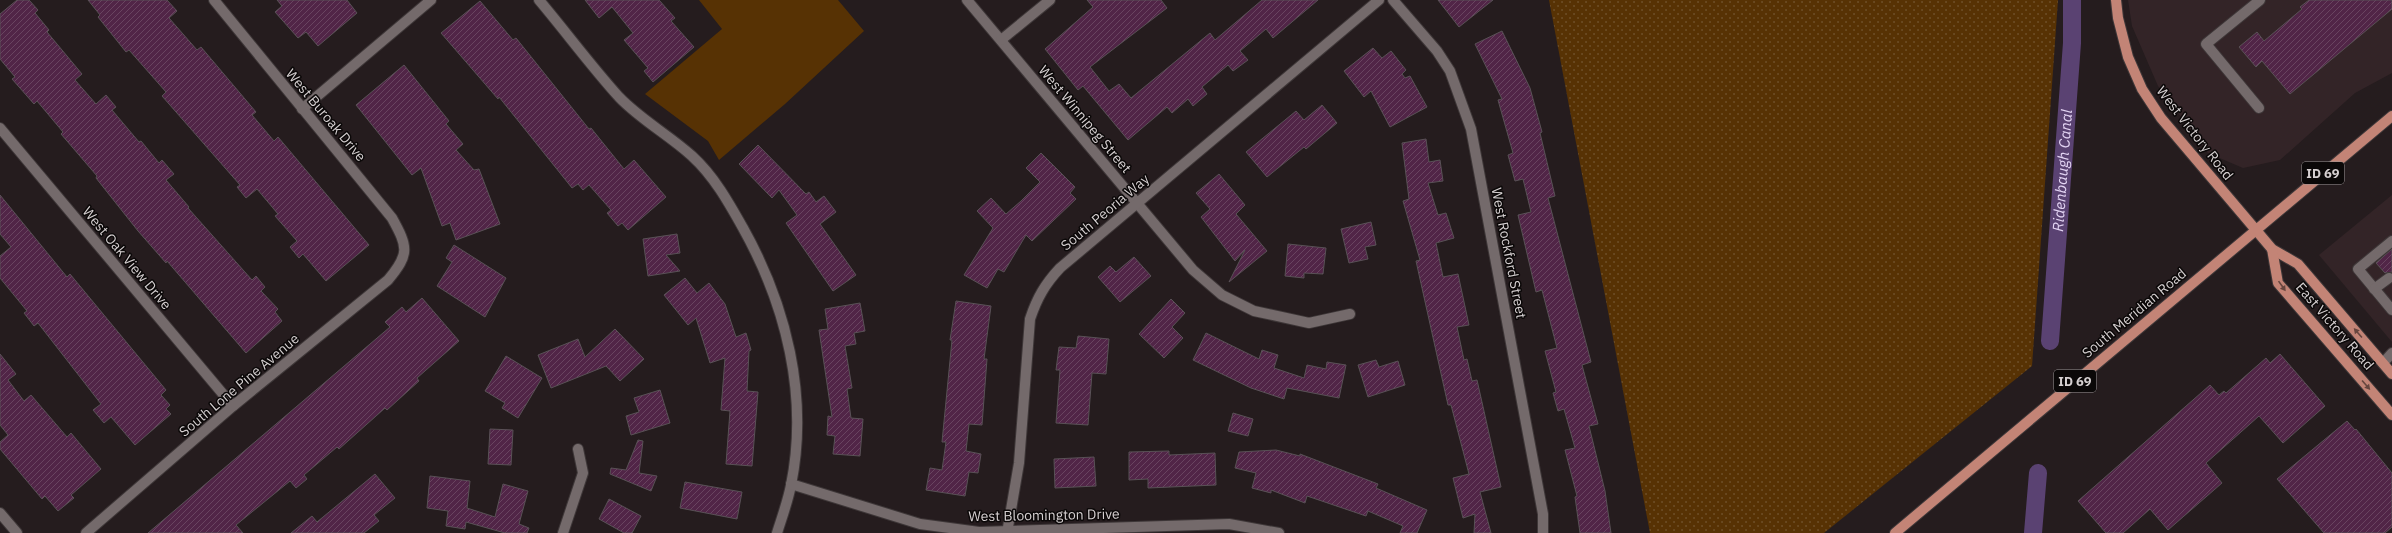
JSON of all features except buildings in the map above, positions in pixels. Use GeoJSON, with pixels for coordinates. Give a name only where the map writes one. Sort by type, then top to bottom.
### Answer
{"type":"FeatureCollection","features":[{"type":"Feature","properties":{"kind":"main road","name":"West Victory Road"},"geometry":{"type":"LineString","coordinates":[[2116,0],[2118,18],[2128,57],[2142,89],[2161,118],[2254,229]]}},
{"type":"Feature","properties":{"kind":"main road","name":"South Meridian Road"},"geometry":{"type":"LineString","coordinates":[[1895,533],[2254,229],[2392,116]]}},
{"type":"Feature","properties":{"kind":"main road","name":"East Victory Road"},"geometry":{"type":"LineString","coordinates":[[2254,229],[2272,249],[2298,264],[2392,374]]}},
{"type":"Feature","properties":{"kind":"main road","name":"East Victory Road"},"geometry":{"type":"LineString","coordinates":[[2272,249],[2278,283],[2392,415]]}},
{"type":"Feature","properties":{"kind":"street","name":"West Buroak Drive"},"geometry":{"type":"LineString","coordinates":[[214,0],[392,218],[404,241],[404,254]]}},
{"type":"Feature","properties":{"kind":"street"},"geometry":{"type":"LineString","coordinates":[[302,109],[431,0]]}},
{"type":"Feature","properties":{"kind":"street"},"geometry":{"type":"LineString","coordinates":[[540,0],[620,98],[660,132],[693,157],[728,201],[762,262],[773,290],[790,349],[796,394],[796,440],[791,484],[777,533]]}},
{"type":"Feature","properties":{"kind":"street","name":"West Winnipeg Street"},"geometry":{"type":"LineString","coordinates":[[967,0],[1193,270],[1222,295],[1254,311],[1309,323],[1350,314]]}},
{"type":"Feature","properties":{"kind":"street"},"geometry":{"type":"LineString","coordinates":[[1001,40],[1050,0]]}},
{"type":"Feature","properties":{"kind":"street","name":"South Peoria Way"},"geometry":{"type":"LineString","coordinates":[[1007,531],[1019,463],[1030,319],[1036,300],[1046,283],[1060,268],[1380,0]]}},
{"type":"Feature","properties":{"kind":"street","name":"West Rockford Street"},"geometry":{"type":"LineString","coordinates":[[1393,0],[1437,51],[1450,71],[1471,128],[1543,514],[1543,533]]}},
{"type":"Feature","properties":{"kind":"street"},"geometry":{"type":"LineString","coordinates":[[2259,108],[2206,44],[2260,0]]}},
{"type":"Feature","properties":{"kind":"street","name":"West Oak View Drive"},"geometry":{"type":"LineString","coordinates":[[0,128],[234,406]]}},
{"type":"Feature","properties":{"kind":"street"},"geometry":{"type":"LineString","coordinates":[[2391,306],[2358,270],[2392,241]]}},
{"type":"Feature","properties":{"kind":"street","name":"South Lone Pine Avenue"},"geometry":{"type":"LineString","coordinates":[[86,533],[234,406],[388,280],[399,267],[404,254]]}},
{"type":"Feature","properties":{"kind":"street"},"geometry":{"type":"LineString","coordinates":[[2374,289],[2389,278]]}},
{"type":"Feature","properties":{"kind":"street"},"geometry":{"type":"LineString","coordinates":[[2383,362],[2392,353]]}},
{"type":"Feature","properties":{"kind":"street"},"geometry":{"type":"LineString","coordinates":[[563,533],[583,473],[578,449]]}},
{"type":"Feature","properties":{"kind":"street","name":"West Bloomington Drive"},"geometry":{"type":"LineString","coordinates":[[791,484],[920,524],[979,532],[1228,528],[1279,533]]}},
{"type":"Feature","properties":{"kind":"street"},"geometry":{"type":"LineString","coordinates":[[0,513],[17,533]]}},
{"type":"Feature","properties":{"kind":"shaded area"},"geometry":{"type":"Polygon","coordinates":[[[699,0],[838,0],[864,31],[785,104],[719,160],[708,141],[645,94],[722,29],[699,0]]]}},
{"type":"Feature","properties":{"kind":"shaded area"},"geometry":{"type":"Polygon","coordinates":[[[1549,0],[2058,0],[2032,366],[1824,533],[1650,533],[1549,0]]]}},
{"type":"Feature","properties":{"kind":"shaded area"},"geometry":{"type":"Polygon","coordinates":[[[2128,0],[2392,0],[2392,73],[2355,93],[2280,160],[2243,168],[2208,153],[2158,86],[2132,26],[2128,0]]]}},
{"type":"Feature","properties":{"kind":"shaded area"},"geometry":{"type":"Polygon","coordinates":[[[2392,195],[2392,342],[2319,255],[2392,195]]]}},
{"type":"Feature","properties":{"kind":"waterway","name":"Ridenbaugh Canal"},"geometry":{"type":"LineString","coordinates":[[2050,341],[2072,43],[2072,0]]}},
{"type":"Feature","properties":{"kind":"waterway","name":"Ridenbaugh Canal"},"geometry":{"type":"LineString","coordinates":[[2033,533],[2038,473]]}}]}
